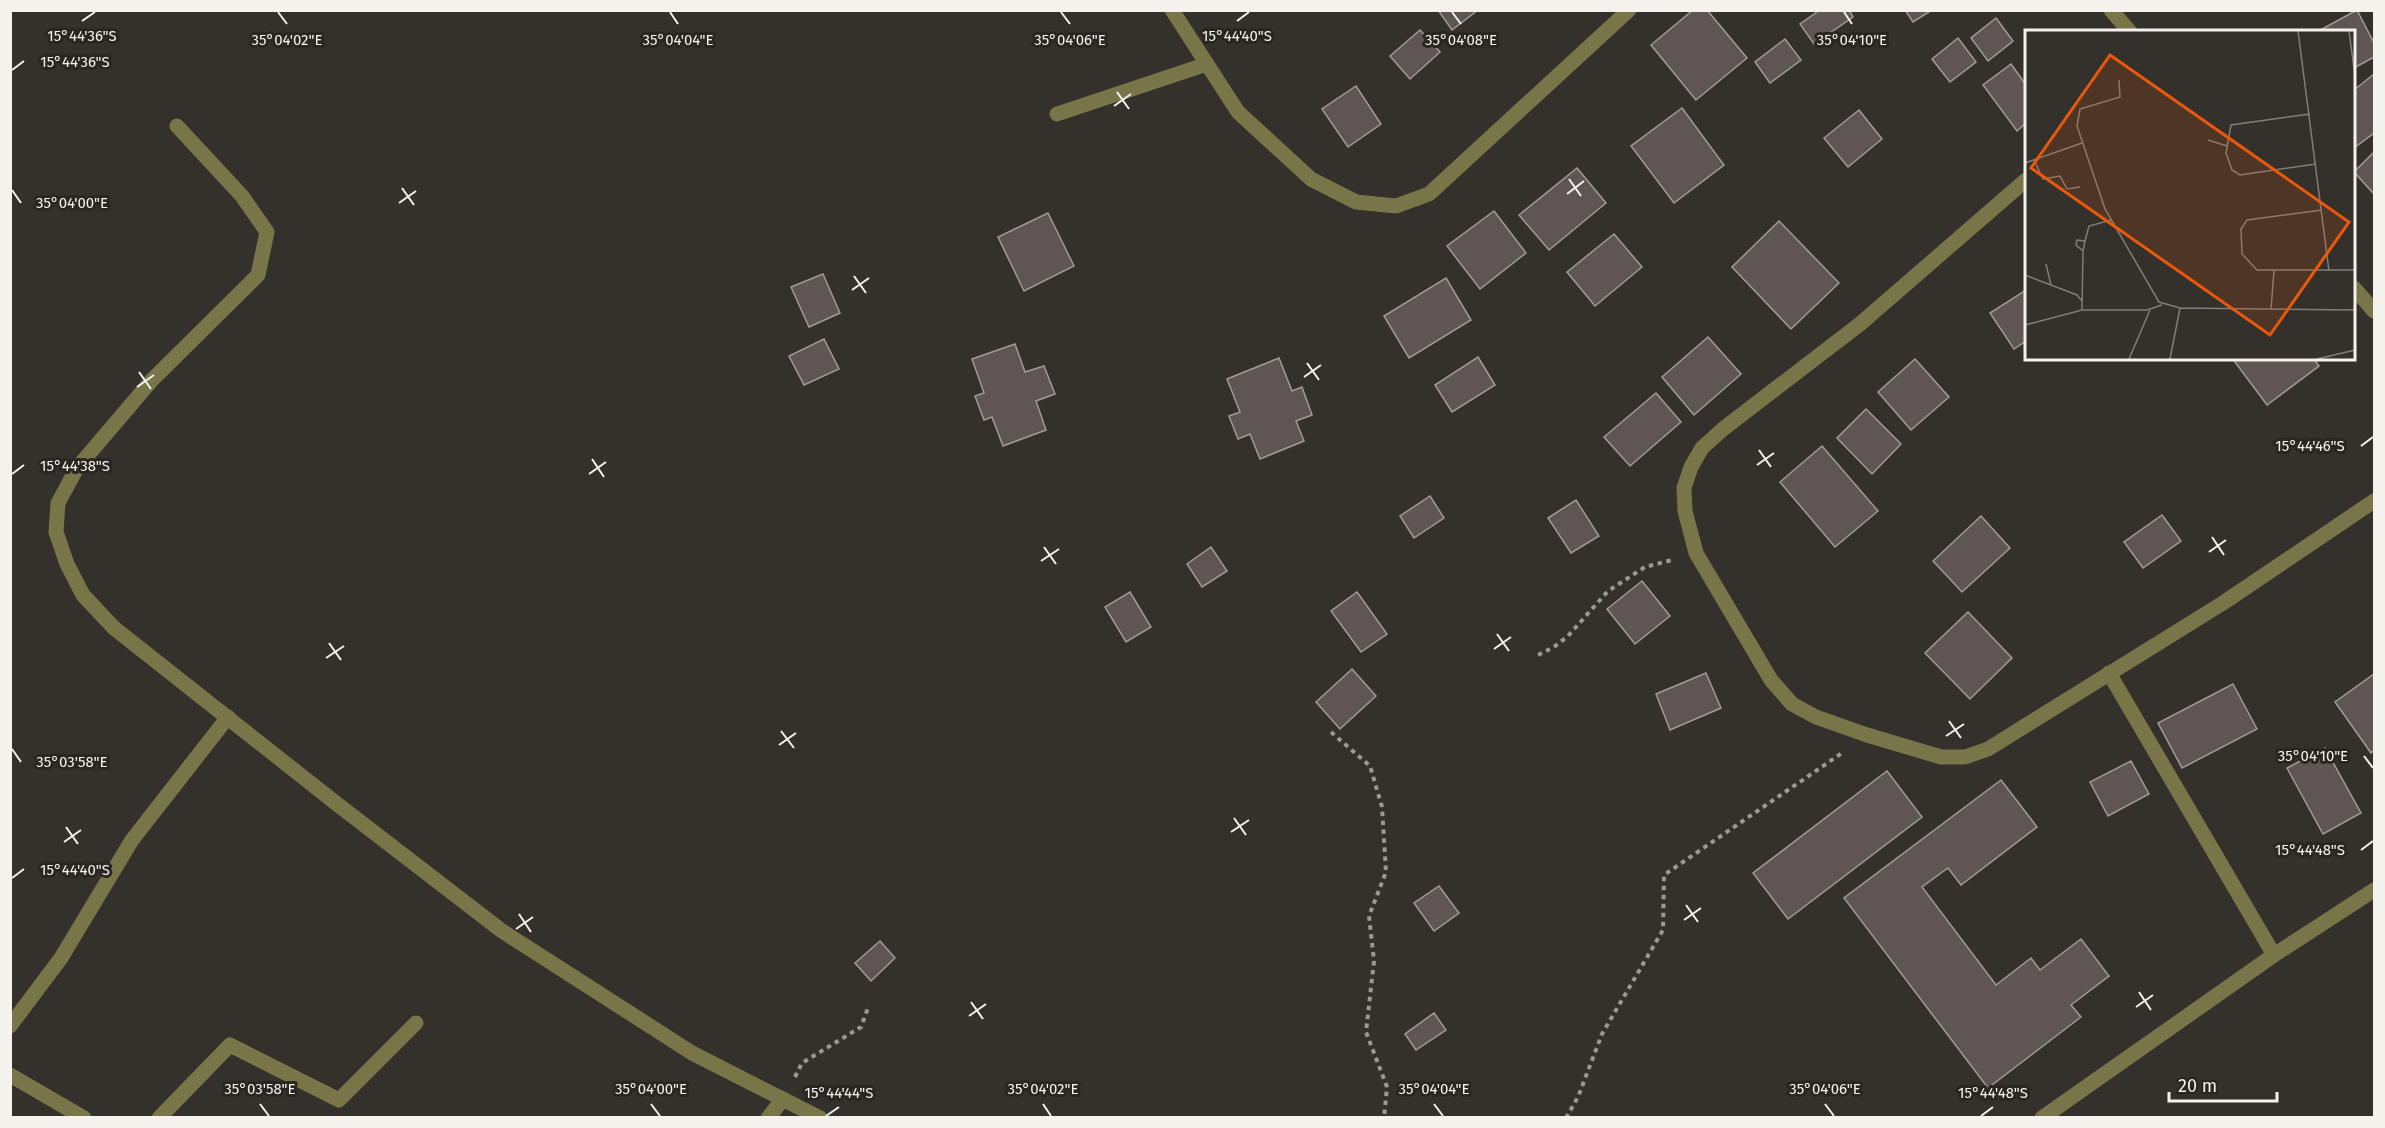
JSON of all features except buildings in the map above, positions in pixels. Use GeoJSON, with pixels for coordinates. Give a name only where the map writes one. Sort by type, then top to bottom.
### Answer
{"type":"FeatureCollection","features":[{"type":"Feature","properties":{"kind":"street"},"geometry":{"type":"LineString","coordinates":[[1172,10],[1238,112],[1311,179],[1356,202],[1396,206],[1429,194],[1629,10]]}},
{"type":"Feature","properties":{"kind":"street"},"geometry":{"type":"LineString","coordinates":[[2111,10],[2128,30]]}},
{"type":"Feature","properties":{"kind":"street"},"geometry":{"type":"LineString","coordinates":[[1057,114],[1207,64]]}},
{"type":"Feature","properties":{"kind":"street"},"geometry":{"type":"LineString","coordinates":[[177,126],[242,196],[267,232],[258,275],[152,380],[77,468],[58,503],[56,532],[67,564],[83,595],[114,628],[502,931],[692,1053],[819,1118]]}},
{"type":"Feature","properties":{"kind":"street"},"geometry":{"type":"LineString","coordinates":[[2025,181],[1869,317],[1742,413],[1702,448],[1691,467],[1684,488],[1685,510],[1696,554],[1771,680],[1792,704],[1816,717],[1867,735],[1941,757],[1965,757],[1997,744],[2223,603],[2374,501]]}},
{"type":"Feature","properties":{"kind":"street"},"geometry":{"type":"LineString","coordinates":[[2355,289],[2374,311]]}},
{"type":"Feature","properties":{"kind":"street"},"geometry":{"type":"LineString","coordinates":[[2109,673],[2274,955]]}},
{"type":"Feature","properties":{"kind":"street"},"geometry":{"type":"LineString","coordinates":[[10,1026],[61,958],[132,840],[228,717]]}},
{"type":"Feature","properties":{"kind":"street"},"geometry":{"type":"LineString","coordinates":[[2042,1118],[2274,955],[2374,890]]}},
{"type":"Feature","properties":{"kind":"street"},"geometry":{"type":"LineString","coordinates":[[159,1118],[230,1044],[339,1100],[416,1023]]}},
{"type":"Feature","properties":{"kind":"street"},"geometry":{"type":"LineString","coordinates":[[10,1075],[84,1118]]}},
{"type":"Feature","properties":{"kind":"street"},"geometry":{"type":"LineString","coordinates":[[768,1118],[783,1099]]}},
{"type":"Feature","properties":{"kind":"path"},"geometry":{"type":"LineString","coordinates":[[1538,655],[1568,636],[1608,591],[1626,578],[1645,567],[1696,554]]}},
{"type":"Feature","properties":{"kind":"path"},"geometry":{"type":"LineString","coordinates":[[1331,732],[1370,766],[1382,807],[1386,872],[1369,916],[1374,961],[1366,1032],[1388,1087],[1384,1118]]}},
{"type":"Feature","properties":{"kind":"path"},"geometry":{"type":"LineString","coordinates":[[1566,1118],[1578,1097],[1602,1034],[1663,930],[1664,875],[1867,735]]}},
{"type":"Feature","properties":{"kind":"path"},"geometry":{"type":"LineString","coordinates":[[783,1099],[802,1062],[861,1027],[869,1005]]}}]}
